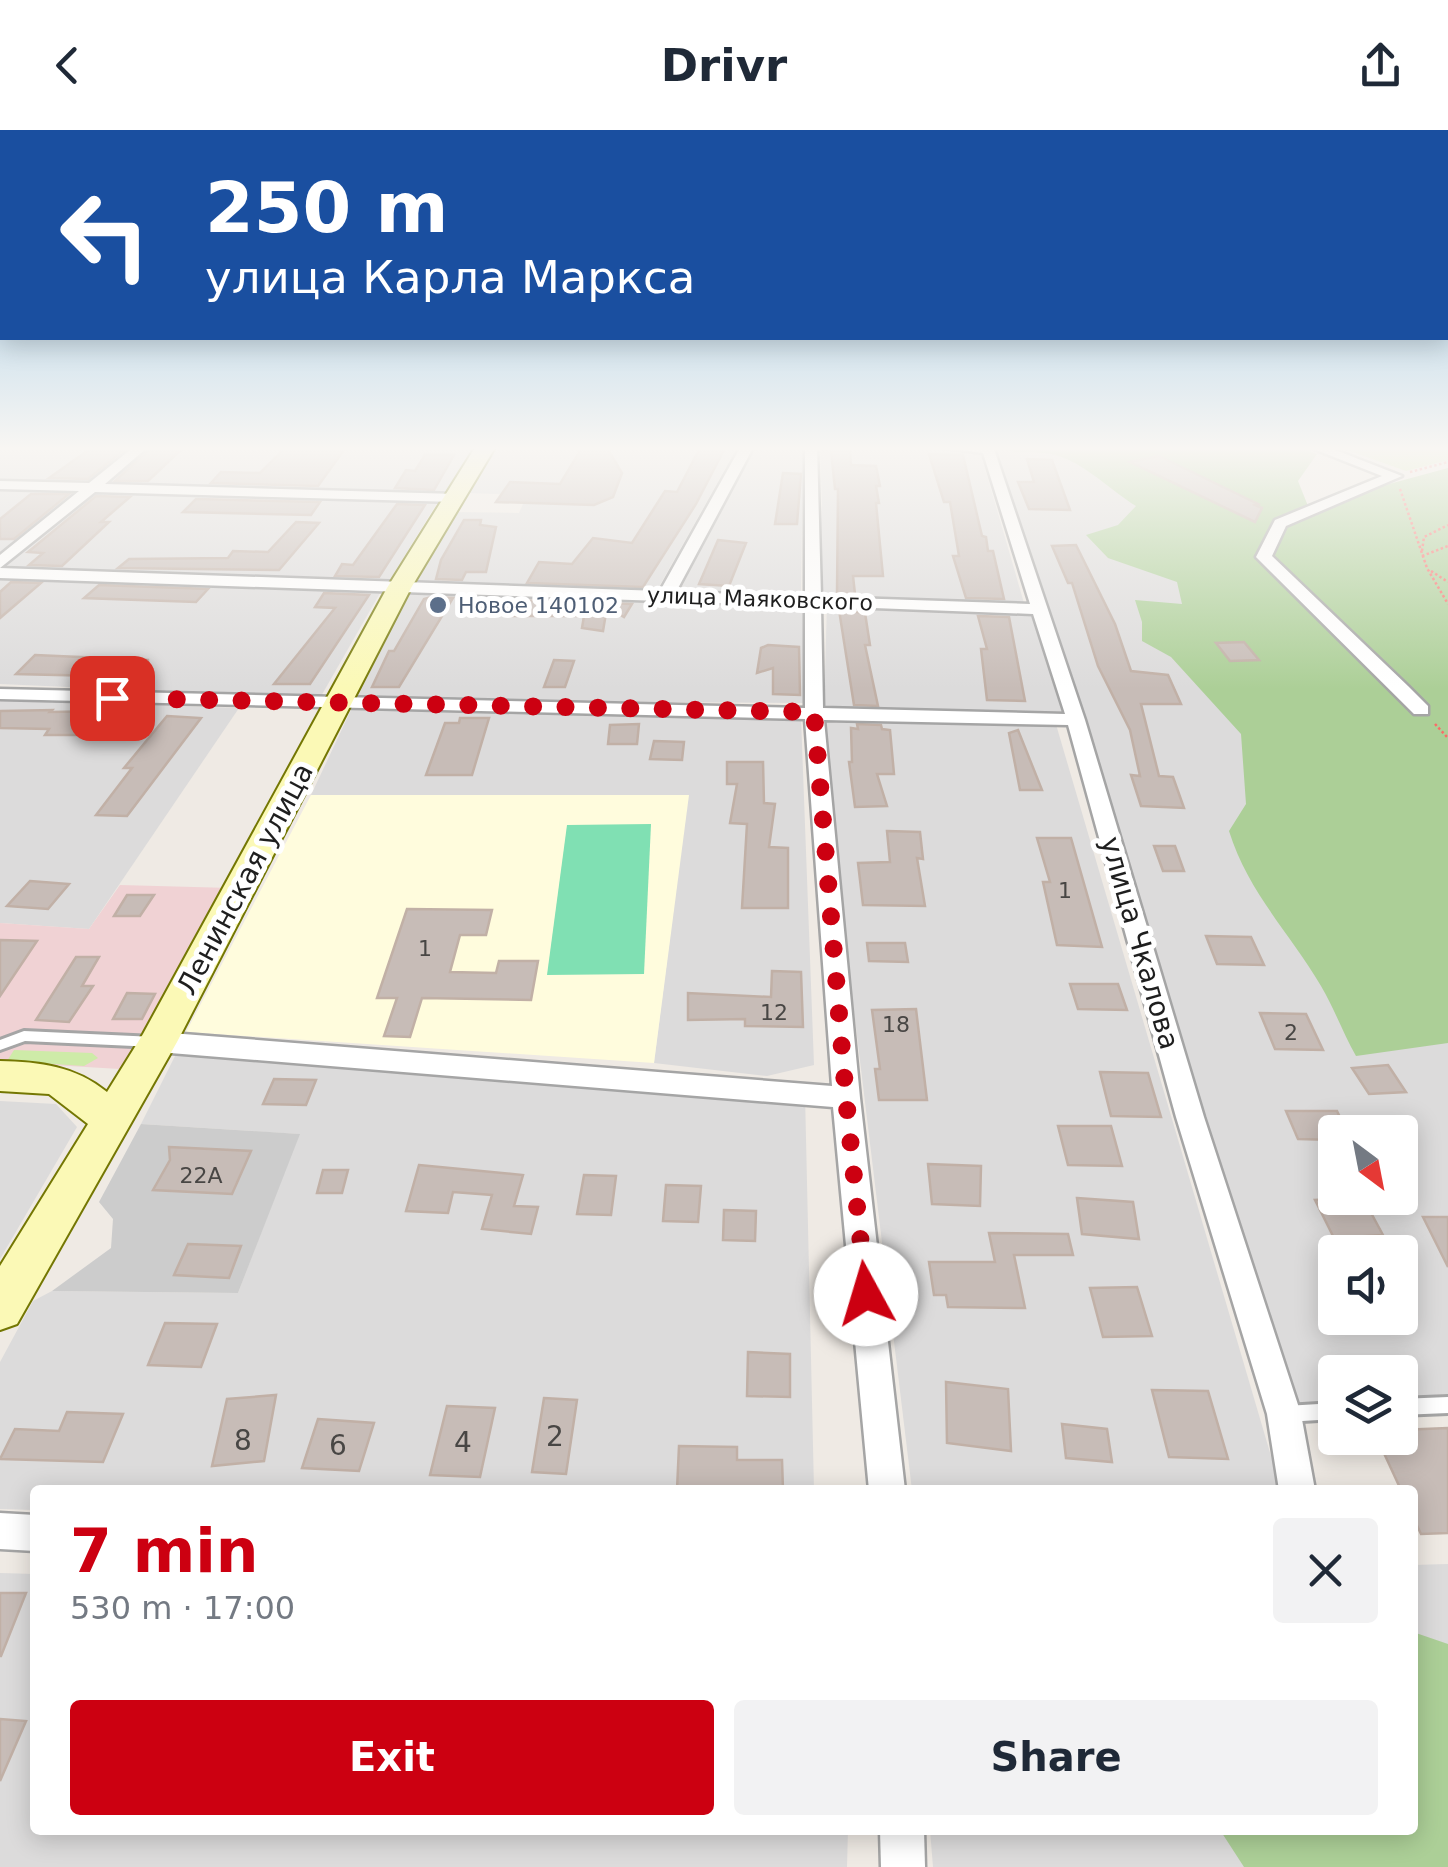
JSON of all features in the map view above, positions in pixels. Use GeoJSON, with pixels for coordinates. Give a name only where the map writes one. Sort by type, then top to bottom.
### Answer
{"type":"FeatureCollection","features":[{"type":"Feature","properties":{"kind":"street"},"geometry":{"type":"LineString","coordinates":[[0,564],[43,527]]}},
{"type":"Feature","properties":{"kind":"street","name":"Ленинская улица"},"geometry":{"type":"LineString","coordinates":[[0,1309],[158,1042],[399,588],[438,527]]}},
{"type":"Feature","properties":{"kind":"street"},"geometry":{"type":"LineString","coordinates":[[666,595],[703,527]]}},
{"type":"Feature","properties":{"kind":"street"},"geometry":{"type":"LineString","coordinates":[[812,527],[814,712],[846,1098],[886,1485]]}},
{"type":"Feature","properties":{"kind":"street","name":"улица Чкалова"},"geometry":{"type":"LineString","coordinates":[[1013,527],[1076,720],[1190,1118],[1284,1414],[1295,1485]]}},
{"type":"Feature","properties":{"kind":"street"},"geometry":{"type":"LineString","coordinates":[[1278,527],[1264,557],[1299,598],[1395,682],[1421,710]]}},
{"type":"Feature","properties":{"kind":"street","name":"улица Маяковского"},"geometry":{"type":"LineString","coordinates":[[0,573],[1040,609]]}},
{"type":"Feature","properties":{"kind":"street"},"geometry":{"type":"LineString","coordinates":[[0,694],[1076,720]]}},
{"type":"Feature","properties":{"kind":"street"},"geometry":{"type":"LineString","coordinates":[[158,1042],[846,1098]]}},
{"type":"Feature","properties":{"kind":"street"},"geometry":{"type":"LineString","coordinates":[[0,1076],[43,1077],[73,1086],[109,1120]]}},
{"type":"Feature","properties":{"kind":"street"},"geometry":{"type":"LineString","coordinates":[[0,1531],[30,1532]]}},
{"type":"Feature","properties":{"kind":"street"},"geometry":{"type":"LineString","coordinates":[[902,1835],[904,1867]]}},
{"type":"Feature","properties":{"kind":"lane"},"geometry":{"type":"LineString","coordinates":[[0,1045],[24,1036],[158,1042]]}},
{"type":"Feature","properties":{"kind":"lane"},"geometry":{"type":"LineString","coordinates":[[1418,1406],[1448,1404]]}},
{"type":"Feature","properties":{"kind":"lane"},"geometry":{"type":"LineString","coordinates":[[1284,1414],[1318,1412]]}},
{"type":"Feature","properties":{"kind":"path"},"geometry":{"type":"LineString","coordinates":[[1412,527],[1427,568],[1448,604]]}},
{"type":"Feature","properties":{"kind":"path"},"geometry":{"type":"LineString","coordinates":[[1422,556],[1424,537],[1444,527]]}},
{"type":"Feature","properties":{"kind":"path"},"geometry":{"type":"LineString","coordinates":[[1422,556],[1448,546]]}},
{"type":"Feature","properties":{"kind":"path"},"geometry":{"type":"LineString","coordinates":[[1427,568],[1448,582]]}},
{"type":"Feature","properties":{"kind":"shaded area"},"geometry":{"type":"Polygon","coordinates":[[[0,527],[35,527],[0,557],[0,527]]]}},
{"type":"Feature","properties":{"kind":"shaded area"},"geometry":{"type":"Polygon","coordinates":[[[51,527],[422,527],[389,581],[2,570],[51,527]]]}},
{"type":"Feature","properties":{"kind":"shaded area"},"geometry":{"type":"Polygon","coordinates":[[[445,527],[692,527],[656,592],[412,586],[445,527]]]}},
{"type":"Feature","properties":{"kind":"shaded area"},"geometry":{"type":"Polygon","coordinates":[[[713,527],[802,527],[801,594],[680,590],[713,527]]]}},
{"type":"Feature","properties":{"kind":"shaded area"},"geometry":{"type":"Polygon","coordinates":[[[821,527],[1002,527],[1024,603],[817,596],[821,527]]]}},
{"type":"Feature","properties":{"kind":"shaded area"},"geometry":{"type":"Polygon","coordinates":[[[1015,527],[1292,527],[1448,763],[1448,1394],[1418,1396],[1418,1355],[1318,1355],[1318,1406],[1291,1408],[1015,527]]]}},
{"type":"Feature","properties":{"kind":"shaded area"},"geometry":{"type":"Polygon","coordinates":[[[0,577],[380,593],[320,698],[0,684],[0,577]]]}},
{"type":"Feature","properties":{"kind":"shaded area"},"geometry":{"type":"Polygon","coordinates":[[[408,593],[596,593],[808,602],[807,703],[349,700],[408,593]]]}},
{"type":"Feature","properties":{"kind":"shaded area"},"geometry":{"type":"Polygon","coordinates":[[[827,604],[1032,612],[1065,713],[824,707],[827,604]]]}},
{"type":"Feature","properties":{"kind":"shaded area"},"geometry":{"type":"Polygon","coordinates":[[[0,699],[239,708],[89,929],[0,923],[0,699]]]}},
{"type":"Feature","properties":{"kind":"shaded area"},"geometry":{"type":"Polygon","coordinates":[[[351,710],[801,718],[814,1065],[767,1076],[654,1063],[688,795],[311,795],[351,710]]]}},
{"type":"Feature","properties":{"kind":"shaded area"},"geometry":{"type":"Polygon","coordinates":[[[818,714],[1055,721],[1280,1485],[911,1485],[818,714]]]}},
{"type":"Feature","properties":{"kind":"shaded area"},"geometry":{"type":"Polygon","coordinates":[[[311,795],[689,795],[654,1063],[186,1032],[311,795]]]}},
{"type":"Feature","properties":{"kind":"shaded area"},"geometry":{"type":"Polygon","coordinates":[[[120,885],[231,888],[120,1069],[0,1062],[0,923],[89,929],[120,885]]]}},
{"type":"Feature","properties":{"kind":"shaded area"},"geometry":{"type":"Polygon","coordinates":[[[178,1050],[805,1094],[814,1485],[30,1485],[30,1510],[0,1509],[0,1362],[33,1301],[52,1291],[238,1293],[299,1134],[141,1124],[178,1050]]]}},
{"type":"Feature","properties":{"kind":"shaded area"},"geometry":{"type":"Polygon","coordinates":[[[0,1101],[56,1104],[77,1127],[0,1259],[0,1101]]]}},
{"type":"Feature","properties":{"kind":"shaded area"},"geometry":{"type":"Polygon","coordinates":[[[141,1124],[300,1134],[238,1293],[52,1291],[111,1248],[113,1219],[99,1202],[141,1124]]]}},
{"type":"Feature","properties":{"kind":"shaded area"},"geometry":{"type":"Polygon","coordinates":[[[1448,1564],[1448,1867],[933,1867],[930,1835],[1418,1835],[1418,1565],[1448,1564]]]}},
{"type":"Feature","properties":{"kind":"shaded area"},"geometry":{"type":"Polygon","coordinates":[[[0,1573],[30,1574],[30,1835],[848,1835],[847,1867],[0,1867],[0,1573]]]}},
{"type":"Feature","properties":{"kind":"green space"},"geometry":{"type":"Polygon","coordinates":[[[1111,527],[1448,527],[1448,1043],[1356,1056],[1321,986],[1247,873],[1229,831],[1246,804],[1241,734],[1171,657],[1142,641],[1142,622],[1135,600],[1182,604],[1177,582],[1108,558],[1086,535],[1111,527]]]}},
{"type":"Feature","properties":{"kind":"green space"},"geometry":{"type":"Polygon","coordinates":[[[651,824],[644,974],[547,975],[567,825],[651,824]]]}},
{"type":"Feature","properties":{"kind":"green space"},"geometry":{"type":"Polygon","coordinates":[[[14,1050],[92,1053],[98,1058],[84,1066],[7,1061],[14,1050]]]}},
{"type":"Feature","properties":{"kind":"green space"},"geometry":{"type":"Polygon","coordinates":[[[1418,1634],[1448,1644],[1448,1867],[1244,1867],[1223,1835],[1418,1835],[1418,1634]]]}},
{"type":"Feature","properties":{"kind":"building"},"geometry":{"type":"Polygon","coordinates":[[[0,527],[29,527],[14,539],[0,539],[0,527]]]}},
{"type":"Feature","properties":{"kind":"building"},"geometry":{"type":"Polygon","coordinates":[[[58,527],[104,527],[62,566],[29,565],[43,553],[28,552],[58,527]]]}},
{"type":"Feature","properties":{"kind":"building"},"geometry":{"type":"Polygon","coordinates":[[[291,527],[316,527],[279,570],[118,568],[129,559],[228,558],[233,551],[268,552],[291,527]]]}},
{"type":"Feature","properties":{"kind":"building"},"geometry":{"type":"Polygon","coordinates":[[[380,527],[411,527],[379,577],[335,576],[342,564],[353,565],[380,527]]]}},
{"type":"Feature","properties":{"kind":"building"},"geometry":{"type":"Polygon","coordinates":[[[460,527],[496,527],[486,572],[466,572],[462,580],[436,579],[441,560],[460,527]]]}},
{"type":"Feature","properties":{"kind":"building"},"geometry":{"type":"Polygon","coordinates":[[[642,527],[681,527],[643,587],[527,583],[539,562],[572,564],[593,538],[632,543],[642,527]]]}},
{"type":"Feature","properties":{"kind":"building"},"geometry":{"type":"Polygon","coordinates":[[[838,527],[878,527],[883,576],[853,576],[855,594],[837,594],[838,527]]]}},
{"type":"Feature","properties":{"kind":"building"},"geometry":{"type":"Polygon","coordinates":[[[954,527],[980,527],[988,551],[993,551],[1004,599],[966,598],[953,556],[959,556],[954,527]]]}},
{"type":"Feature","properties":{"kind":"building"},"geometry":{"type":"Polygon","coordinates":[[[718,540],[746,543],[729,586],[699,584],[718,540]]]}},
{"type":"Feature","properties":{"kind":"building"},"geometry":{"type":"Polygon","coordinates":[[[1076,545],[1115,624],[1131,671],[1168,675],[1181,704],[1141,704],[1159,776],[1173,777],[1184,808],[1141,806],[1131,775],[1140,776],[1130,730],[1098,666],[1072,583],[1068,583],[1052,546],[1076,545]]]}},
{"type":"Feature","properties":{"kind":"building"},"geometry":{"type":"Polygon","coordinates":[[[11,582],[41,583],[0,618],[0,592],[11,582]]]}},
{"type":"Feature","properties":{"kind":"building"},"geometry":{"type":"Polygon","coordinates":[[[99,585],[208,589],[196,602],[84,598],[99,585]]]}},
{"type":"Feature","properties":{"kind":"building"},"geometry":{"type":"Polygon","coordinates":[[[324,593],[369,595],[310,684],[274,684],[335,608],[315,607],[324,593]]]}},
{"type":"Feature","properties":{"kind":"building"},"geometry":{"type":"Polygon","coordinates":[[[453,598],[399,687],[372,687],[389,651],[394,651],[424,599],[453,598]]]}},
{"type":"Feature","properties":{"kind":"building"},"geometry":{"type":"Polygon","coordinates":[[[515,600],[632,604],[624,617],[607,607],[603,631],[582,628],[584,616],[508,616],[515,600]]]}},
{"type":"Feature","properties":{"kind":"building"},"geometry":{"type":"Polygon","coordinates":[[[839,610],[865,613],[870,645],[865,645],[878,706],[854,705],[839,610]]]}},
{"type":"Feature","properties":{"kind":"building"},"geometry":{"type":"Polygon","coordinates":[[[978,616],[1009,617],[1025,701],[987,700],[981,649],[987,649],[978,616]]]}},
{"type":"Feature","properties":{"kind":"building"},"geometry":{"type":"Polygon","coordinates":[[[1244,642],[1259,660],[1230,661],[1216,643],[1244,642]]]}},
{"type":"Feature","properties":{"kind":"building"},"geometry":{"type":"Polygon","coordinates":[[[799,647],[800,695],[773,694],[773,668],[757,673],[761,648],[799,647]]]}},
{"type":"Feature","properties":{"kind":"building"},"geometry":{"type":"Polygon","coordinates":[[[35,655],[148,660],[148,671],[142,677],[16,674],[35,655]]]}},
{"type":"Feature","properties":{"kind":"building"},"geometry":{"type":"Polygon","coordinates":[[[554,660],[574,661],[565,687],[544,687],[554,660]]]}},
{"type":"Feature","properties":{"kind":"building"},"geometry":{"type":"Polygon","coordinates":[[[0,711],[107,711],[90,735],[45,735],[49,729],[0,728],[0,711]]]}},
{"type":"Feature","properties":{"kind":"building"},"geometry":{"type":"Polygon","coordinates":[[[167,716],[201,718],[127,816],[96,815],[132,768],[124,768],[167,716]]]}},
{"type":"Feature","properties":{"kind":"building"},"geometry":{"type":"Polygon","coordinates":[[[460,718],[489,718],[472,775],[426,775],[445,723],[459,723],[460,718]]]}},
{"type":"Feature","properties":{"kind":"building"},"geometry":{"type":"Polygon","coordinates":[[[639,724],[637,744],[608,744],[610,725],[639,724]]]}},
{"type":"Feature","properties":{"kind":"building"},"geometry":{"type":"Polygon","coordinates":[[[857,724],[881,725],[882,729],[890,730],[894,774],[877,774],[887,806],[855,807],[849,762],[851,728],[858,729],[857,724]]]}},
{"type":"Feature","properties":{"kind":"building"},"geometry":{"type":"Polygon","coordinates":[[[1018,730],[1042,790],[1020,790],[1009,733],[1018,730]]]}},
{"type":"Feature","properties":{"kind":"building"},"geometry":{"type":"Polygon","coordinates":[[[654,741],[684,742],[682,760],[650,759],[654,741]]]}},
{"type":"Feature","properties":{"kind":"building"},"geometry":{"type":"Polygon","coordinates":[[[727,762],[763,762],[764,803],[775,804],[769,847],[788,848],[788,908],[742,908],[747,824],[730,823],[737,784],[727,784],[727,762]]]}},
{"type":"Feature","properties":{"kind":"building"},"geometry":{"type":"Polygon","coordinates":[[[887,831],[920,832],[923,859],[917,858],[925,906],[863,905],[858,863],[890,862],[887,831]]]}},
{"type":"Feature","properties":{"kind":"building"},"geometry":{"type":"Polygon","coordinates":[[[1037,838],[1071,838],[1102,947],[1057,945],[1043,882],[1050,882],[1037,838]]]}},
{"type":"Feature","properties":{"kind":"building"},"geometry":{"type":"Polygon","coordinates":[[[1154,846],[1175,846],[1184,871],[1163,871],[1154,846]]]}},
{"type":"Feature","properties":{"kind":"building"},"geometry":{"type":"Polygon","coordinates":[[[30,881],[69,884],[48,909],[7,906],[30,881]]]}},
{"type":"Feature","properties":{"kind":"building"},"geometry":{"type":"Polygon","coordinates":[[[127,895],[154,895],[140,916],[114,916],[127,895]]]}},
{"type":"Feature","properties":{"kind":"building"},"geometry":{"type":"Polygon","coordinates":[[[407,909],[492,910],[486,935],[460,935],[450,972],[496,973],[499,961],[538,961],[531,1000],[422,998],[410,1037],[384,1036],[397,998],[377,998],[407,909]]]}},
{"type":"Feature","properties":{"kind":"building"},"geometry":{"type":"Polygon","coordinates":[[[1206,936],[1251,937],[1264,965],[1217,964],[1206,936]]]}},
{"type":"Feature","properties":{"kind":"building"},"geometry":{"type":"Polygon","coordinates":[[[0,940],[37,941],[0,996],[0,940]]]}},
{"type":"Feature","properties":{"kind":"building"},"geometry":{"type":"Polygon","coordinates":[[[867,943],[905,943],[908,962],[869,961],[867,943]]]}},
{"type":"Feature","properties":{"kind":"building"},"geometry":{"type":"Polygon","coordinates":[[[76,957],[99,957],[82,986],[93,986],[69,1022],[36,1020],[76,957]]]}},
{"type":"Feature","properties":{"kind":"building"},"geometry":{"type":"Polygon","coordinates":[[[772,971],[801,972],[803,1027],[745,1026],[745,1019],[688,1020],[688,993],[771,997],[772,971]]]}},
{"type":"Feature","properties":{"kind":"building"},"geometry":{"type":"Polygon","coordinates":[[[1070,984],[1118,984],[1127,1010],[1078,1009],[1070,984]]]}},
{"type":"Feature","properties":{"kind":"building"},"geometry":{"type":"Polygon","coordinates":[[[127,993],[155,994],[142,1019],[113,1019],[127,993]]]}},
{"type":"Feature","properties":{"kind":"building"},"geometry":{"type":"Polygon","coordinates":[[[916,1009],[927,1100],[879,1100],[875,1069],[880,1069],[872,1010],[916,1009]]]}},
{"type":"Feature","properties":{"kind":"building"},"geometry":{"type":"Polygon","coordinates":[[[1260,1013],[1306,1014],[1323,1050],[1275,1049],[1260,1013]]]}},
{"type":"Feature","properties":{"kind":"building"},"geometry":{"type":"Polygon","coordinates":[[[1388,1065],[1406,1092],[1369,1094],[1352,1068],[1388,1065]]]}},
{"type":"Feature","properties":{"kind":"building"},"geometry":{"type":"Polygon","coordinates":[[[1100,1072],[1148,1073],[1161,1117],[1111,1116],[1100,1072]]]}},
{"type":"Feature","properties":{"kind":"building"},"geometry":{"type":"Polygon","coordinates":[[[274,1079],[316,1080],[306,1105],[263,1104],[274,1079]]]}},
{"type":"Feature","properties":{"kind":"building"},"geometry":{"type":"Polygon","coordinates":[[[1286,1111],[1337,1111],[1339,1115],[1318,1115],[1318,1140],[1298,1139],[1286,1111]]]}},
{"type":"Feature","properties":{"kind":"building"},"geometry":{"type":"Polygon","coordinates":[[[1058,1126],[1111,1126],[1122,1166],[1068,1165],[1058,1126]]]}},
{"type":"Feature","properties":{"kind":"building"},"geometry":{"type":"Polygon","coordinates":[[[169,1147],[251,1151],[232,1194],[153,1190],[170,1160],[169,1147]]]}},
{"type":"Feature","properties":{"kind":"building"},"geometry":{"type":"Polygon","coordinates":[[[928,1164],[981,1166],[980,1206],[932,1204],[928,1164]]]}},
{"type":"Feature","properties":{"kind":"building"},"geometry":{"type":"Polygon","coordinates":[[[419,1165],[523,1175],[514,1206],[538,1207],[531,1234],[482,1229],[492,1195],[453,1192],[448,1213],[406,1211],[419,1165]]]}},
{"type":"Feature","properties":{"kind":"building"},"geometry":{"type":"Polygon","coordinates":[[[323,1170],[348,1170],[342,1193],[317,1193],[323,1170]]]}},
{"type":"Feature","properties":{"kind":"building"},"geometry":{"type":"Polygon","coordinates":[[[584,1175],[616,1176],[611,1215],[577,1214],[584,1175]]]}},
{"type":"Feature","properties":{"kind":"building"},"geometry":{"type":"Polygon","coordinates":[[[666,1185],[701,1186],[698,1222],[663,1221],[666,1185]]]}},
{"type":"Feature","properties":{"kind":"building"},"geometry":{"type":"Polygon","coordinates":[[[1077,1198],[1133,1202],[1139,1239],[1082,1234],[1077,1198]]]}},
{"type":"Feature","properties":{"kind":"building"},"geometry":{"type":"Polygon","coordinates":[[[724,1210],[756,1211],[755,1241],[723,1240],[724,1210]]]}},
{"type":"Feature","properties":{"kind":"building"},"geometry":{"type":"Polygon","coordinates":[[[1322,1215],[1372,1215],[1383,1235],[1332,1235],[1322,1215]]]}},
{"type":"Feature","properties":{"kind":"building"},"geometry":{"type":"Polygon","coordinates":[[[1423,1217],[1448,1217],[1448,1267],[1423,1217]]]}},
{"type":"Feature","properties":{"kind":"building"},"geometry":{"type":"Polygon","coordinates":[[[989,1233],[1068,1234],[1073,1255],[1014,1255],[1025,1308],[948,1307],[946,1295],[934,1295],[929,1262],[995,1262],[989,1233]]]}},
{"type":"Feature","properties":{"kind":"building"},"geometry":{"type":"Polygon","coordinates":[[[188,1244],[241,1246],[229,1278],[174,1275],[188,1244]]]}},
{"type":"Feature","properties":{"kind":"building"},"geometry":{"type":"Polygon","coordinates":[[[1137,1287],[1152,1336],[1103,1337],[1090,1288],[1137,1287]]]}},
{"type":"Feature","properties":{"kind":"building"},"geometry":{"type":"Polygon","coordinates":[[[165,1323],[217,1324],[201,1367],[148,1365],[165,1323]]]}},
{"type":"Feature","properties":{"kind":"building"},"geometry":{"type":"Polygon","coordinates":[[[748,1352],[790,1354],[790,1397],[747,1396],[748,1352]]]}},
{"type":"Feature","properties":{"kind":"building"},"geometry":{"type":"Polygon","coordinates":[[[946,1382],[1008,1389],[1011,1451],[947,1443],[946,1382]]]}},
{"type":"Feature","properties":{"kind":"building"},"geometry":{"type":"Polygon","coordinates":[[[1152,1390],[1208,1391],[1228,1459],[1169,1457],[1152,1390]]]}},
{"type":"Feature","properties":{"kind":"building"},"geometry":{"type":"Polygon","coordinates":[[[276,1395],[264,1461],[212,1466],[227,1399],[276,1395]]]}},
{"type":"Feature","properties":{"kind":"building"},"geometry":{"type":"Polygon","coordinates":[[[544,1398],[577,1400],[566,1474],[532,1472],[544,1398]]]}},
{"type":"Feature","properties":{"kind":"building"},"geometry":{"type":"Polygon","coordinates":[[[447,1406],[495,1408],[480,1477],[430,1475],[447,1406]]]}},
{"type":"Feature","properties":{"kind":"building"},"geometry":{"type":"Polygon","coordinates":[[[67,1412],[123,1414],[103,1462],[0,1459],[15,1429],[59,1431],[67,1412]]]}},
{"type":"Feature","properties":{"kind":"building"},"geometry":{"type":"Polygon","coordinates":[[[318,1419],[374,1423],[359,1471],[302,1468],[318,1419]]]}},
{"type":"Feature","properties":{"kind":"building"},"geometry":{"type":"Polygon","coordinates":[[[1062,1424],[1107,1429],[1112,1462],[1066,1458],[1062,1424]]]}},
{"type":"Feature","properties":{"kind":"building"},"geometry":{"type":"Polygon","coordinates":[[[1448,1428],[1448,1533],[1421,1534],[1418,1485],[1399,1485],[1385,1455],[1418,1455],[1418,1429],[1448,1428]]]}},
{"type":"Feature","properties":{"kind":"building"},"geometry":{"type":"Polygon","coordinates":[[[679,1446],[737,1447],[737,1460],[782,1460],[783,1485],[677,1485],[679,1446]]]}},
{"type":"Feature","properties":{"kind":"building"},"geometry":{"type":"Polygon","coordinates":[[[0,1593],[26,1593],[1,1656],[0,1656],[0,1593]]]}},
{"type":"Feature","properties":{"kind":"building"},"geometry":{"type":"Polygon","coordinates":[[[0,1719],[26,1721],[0,1781],[0,1719]]]}},
{"type":"Feature","properties":{"kind":"place","name":"Новое 140102"},"geometry":{"type":"Point","coordinates":[438,605]}},
{"type":"Feature","properties":{"kind":"route"},"geometry":{"type":"LineString","coordinates":[[112,698],[814,712],[866,1294]]}}]}
